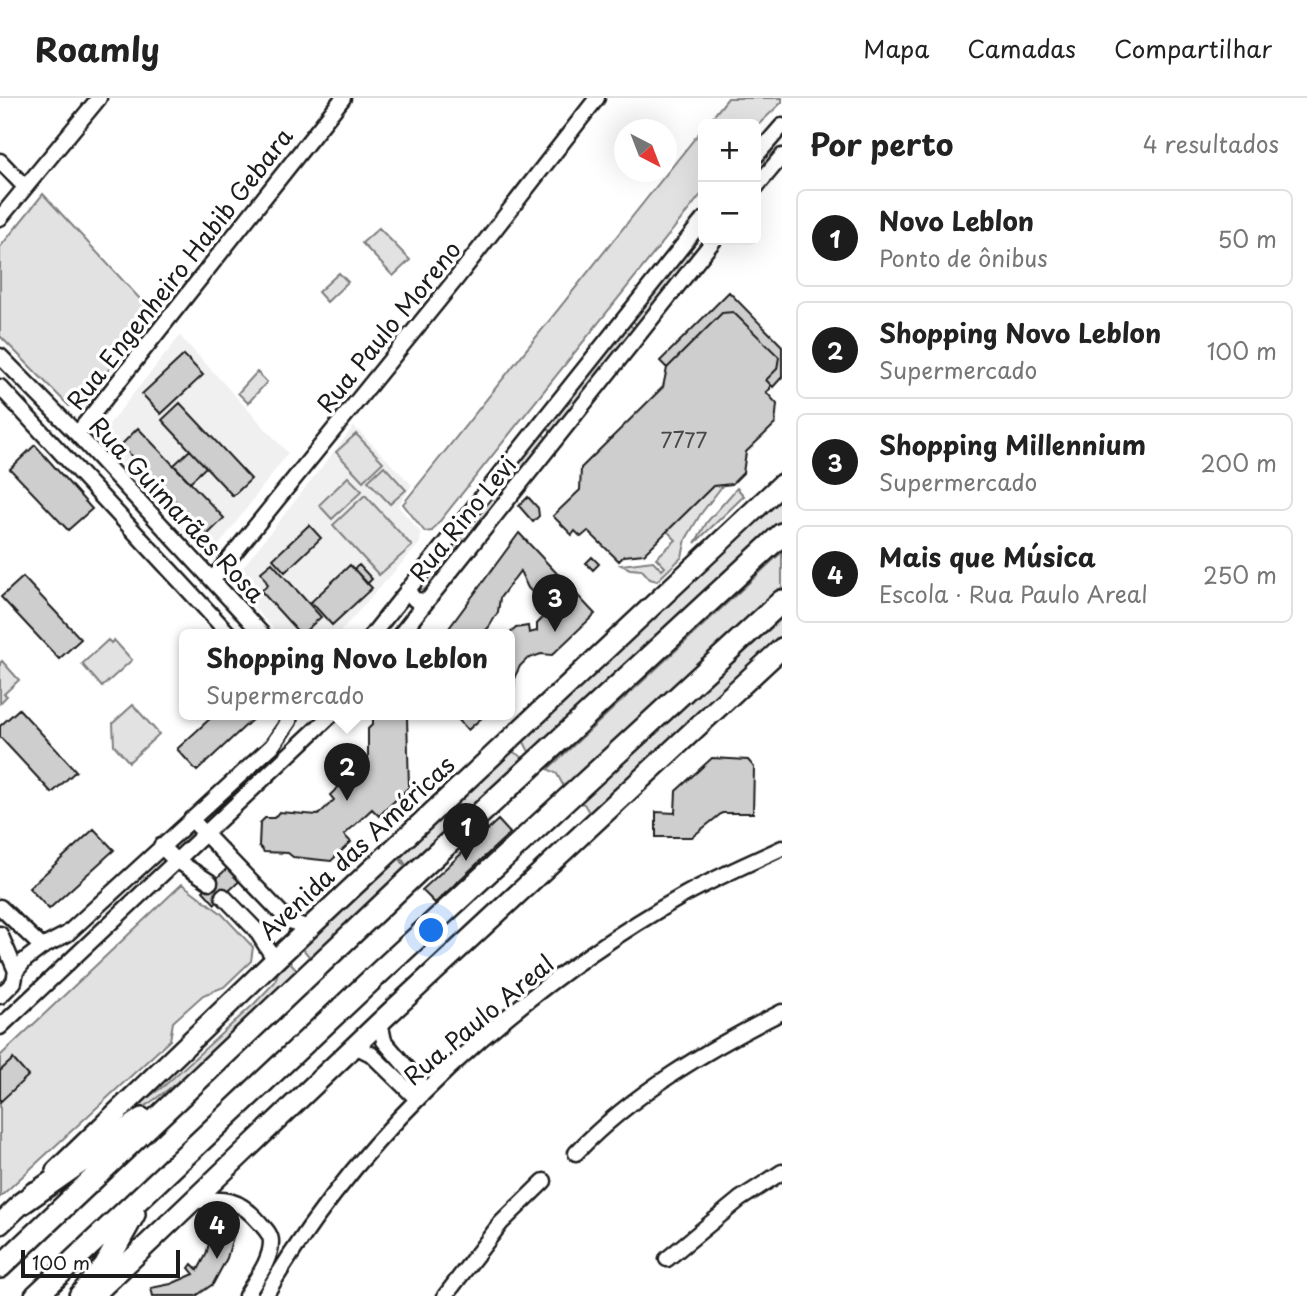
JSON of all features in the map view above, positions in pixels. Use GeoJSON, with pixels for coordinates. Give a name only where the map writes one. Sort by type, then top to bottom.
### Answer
{"type":"FeatureCollection","features":[{"type":"Feature","properties":{"kind":"highway"},"geometry":{"type":"LineString","coordinates":[[0,1266],[782,534]]}},
{"type":"Feature","properties":{"kind":"highway"},"geometry":{"type":"LineString","coordinates":[[36,1296],[313,1035],[782,601]]}},
{"type":"Feature","properties":{"kind":"highway"},"geometry":{"type":"LineString","coordinates":[[755,626],[782,612]]}},
{"type":"Feature","properties":{"kind":"highway"},"geometry":{"type":"LineString","coordinates":[[22,1203],[67,1174],[180,1089],[198,1080]]}},
{"type":"Feature","properties":{"kind":"highway"},"geometry":{"type":"LineString","coordinates":[[80,1296],[105,1266],[130,1219],[160,1189],[167,1174]]}},
{"type":"Feature","properties":{"kind":"main road","name":"Avenida das Américas"},"geometry":{"type":"LineString","coordinates":[[0,1224],[308,928],[782,484]]}},
{"type":"Feature","properties":{"kind":"main road"},"geometry":{"type":"LineString","coordinates":[[93,1296],[380,1022],[782,648]]}},
{"type":"Feature","properties":{"kind":"street"},"geometry":{"type":"LineString","coordinates":[[0,218],[99,98]]}},
{"type":"Feature","properties":{"kind":"street","name":"Rua Engenheiro Habib Gebara"},"geometry":{"type":"LineString","coordinates":[[77,433],[343,98]]}},
{"type":"Feature","properties":{"kind":"street","name":"Rua Paulo Moreno"},"geometry":{"type":"LineString","coordinates":[[212,580],[456,279],[597,98]]}},
{"type":"Feature","properties":{"kind":"street"},"geometry":{"type":"LineString","coordinates":[[761,150],[782,126]]}},
{"type":"Feature","properties":{"kind":"street"},"geometry":{"type":"LineString","coordinates":[[760,182],[782,156]]}},
{"type":"Feature","properties":{"kind":"street"},"geometry":{"type":"LineString","coordinates":[[0,160],[25,187]]}},
{"type":"Feature","properties":{"kind":"street","name":"Rua Rino Levi"},"geometry":{"type":"LineString","coordinates":[[698,226],[407,590],[415,600],[427,601],[710,245]]}},
{"type":"Feature","properties":{"kind":"street","name":"Rua Guimarães Rosa"},"geometry":{"type":"LineString","coordinates":[[0,356],[77,433],[257,629]]}},
{"type":"Feature","properties":{"kind":"street","name":"Rua Guimarães Rosa"},"geometry":{"type":"LineString","coordinates":[[0,387],[224,629]]}},
{"type":"Feature","properties":{"kind":"street"},"geometry":{"type":"LineString","coordinates":[[537,428],[554,440]]}},
{"type":"Feature","properties":{"kind":"street"},"geometry":{"type":"LineString","coordinates":[[377,629],[407,590]]}},
{"type":"Feature","properties":{"kind":"street"},"geometry":{"type":"LineString","coordinates":[[405,629],[427,601]]}},
{"type":"Feature","properties":{"kind":"street"},"geometry":{"type":"LineString","coordinates":[[0,996],[25,960],[42,947],[67,934],[272,746],[288,720]]}},
{"type":"Feature","properties":{"kind":"street"},"geometry":{"type":"LineString","coordinates":[[290,720],[292,729],[305,740]]}},
{"type":"Feature","properties":{"kind":"street"},"geometry":{"type":"LineString","coordinates":[[0,1027],[326,720]]}},
{"type":"Feature","properties":{"kind":"street"},"geometry":{"type":"LineString","coordinates":[[191,819],[282,914],[290,921],[308,928]]}},
{"type":"Feature","properties":{"kind":"street"},"geometry":{"type":"LineString","coordinates":[[161,846],[177,861],[210,883]]}},
{"type":"Feature","properties":{"kind":"street","name":"Rua Paulo Areal"},"geometry":{"type":"LineString","coordinates":[[265,1296],[290,1254],[373,1147],[422,1094],[490,1032],[591,955],[688,893],[782,848]]}},
{"type":"Feature","properties":{"kind":"street"},"geometry":{"type":"LineString","coordinates":[[223,896],[261,935],[275,960]]}},
{"type":"Feature","properties":{"kind":"street"},"geometry":{"type":"LineString","coordinates":[[0,907],[42,947]]}},
{"type":"Feature","properties":{"kind":"street"},"geometry":{"type":"LineString","coordinates":[[0,934],[15,977],[32,996]]}},
{"type":"Feature","properties":{"kind":"street"},"geometry":{"type":"LineString","coordinates":[[67,934],[82,952]]}},
{"type":"Feature","properties":{"kind":"street"},"geometry":{"type":"LineString","coordinates":[[576,1153],[616,1116],[653,1088],[723,1043],[782,1012]]}},
{"type":"Feature","properties":{"kind":"street"},"geometry":{"type":"LineString","coordinates":[[380,1022],[384,1041],[422,1094]]}},
{"type":"Feature","properties":{"kind":"street"},"geometry":{"type":"LineString","coordinates":[[355,1046],[371,1054],[422,1094]]}},
{"type":"Feature","properties":{"kind":"street"},"geometry":{"type":"LineString","coordinates":[[667,1259],[740,1199],[782,1172]]}},
{"type":"Feature","properties":{"kind":"street"},"geometry":{"type":"LineString","coordinates":[[445,1296],[501,1223],[544,1181]]}},
{"type":"Feature","properties":{"kind":"street"},"geometry":{"type":"LineString","coordinates":[[192,1202],[213,1199],[234,1202],[247,1208],[270,1234],[268,1257],[246,1296]]}},
{"type":"Feature","properties":{"kind":"shaded area"},"geometry":{"type":"Polygon","coordinates":[[[728,98],[782,98],[782,102],[761,122],[761,119],[711,119],[728,98]]]}},
{"type":"Feature","properties":{"kind":"shaded area"},"geometry":{"type":"Polygon","coordinates":[[[698,134],[698,198],[432,531],[425,532],[403,504],[660,182],[677,182],[677,161],[698,134]]]}},
{"type":"Feature","properties":{"kind":"shaded area"},"geometry":{"type":"Polygon","coordinates":[[[43,194],[153,313],[81,405],[69,406],[0,336],[0,247],[43,194]]]}},
{"type":"Feature","properties":{"kind":"shaded area"},"geometry":{"type":"Polygon","coordinates":[[[379,228],[410,260],[393,276],[362,243],[379,228]]]}},
{"type":"Feature","properties":{"kind":"shaded area"},"geometry":{"type":"Polygon","coordinates":[[[687,248],[696,255],[639,327],[630,319],[687,248]]]}},
{"type":"Feature","properties":{"kind":"shaded area"},"geometry":{"type":"Polygon","coordinates":[[[339,273],[348,282],[327,302],[318,292],[339,273]]]}},
{"type":"Feature","properties":{"kind":"shaded area"},"geometry":{"type":"Polygon","coordinates":[[[626,322],[636,330],[553,434],[548,428],[542,427],[626,322]]]}},
{"type":"Feature","properties":{"kind":"shaded area"},"geometry":{"type":"Polygon","coordinates":[[[180,336],[288,453],[216,549],[209,552],[201,550],[101,440],[101,434],[180,336]]]}},
{"type":"Feature","properties":{"kind":"shaded area"},"geometry":{"type":"Polygon","coordinates":[[[257,372],[267,382],[248,403],[238,393],[257,372]]]}},
{"type":"Feature","properties":{"kind":"shaded area"},"geometry":{"type":"Polygon","coordinates":[[[354,426],[412,485],[398,506],[421,533],[420,543],[342,629],[274,629],[241,593],[236,582],[239,572],[354,426]]]}},
{"type":"Feature","properties":{"kind":"shaded area"},"geometry":{"type":"Polygon","coordinates":[[[537,433],[548,440],[519,475],[510,468],[537,433]]]}},
{"type":"Feature","properties":{"kind":"shaded area"},"geometry":{"type":"Polygon","coordinates":[[[356,434],[383,462],[363,481],[336,452],[356,434]]]}},
{"type":"Feature","properties":{"kind":"shaded area"},"geometry":{"type":"Polygon","coordinates":[[[384,466],[406,490],[390,504],[368,481],[384,466]]]}},
{"type":"Feature","properties":{"kind":"shaded area"},"geometry":{"type":"Polygon","coordinates":[[[508,472],[516,479],[427,590],[422,590],[419,586],[508,472]]]}},
{"type":"Feature","properties":{"kind":"shaded area"},"geometry":{"type":"Polygon","coordinates":[[[348,477],[362,491],[332,519],[319,505],[348,477]]]}},
{"type":"Feature","properties":{"kind":"shaded area"},"geometry":{"type":"Polygon","coordinates":[[[723,485],[686,539],[682,557],[657,581],[650,579],[642,570],[621,565],[653,561],[662,570],[665,567],[656,558],[676,540],[667,531],[713,486],[723,485]]]}},
{"type":"Feature","properties":{"kind":"shaded area"},"geometry":{"type":"Polygon","coordinates":[[[737,488],[744,496],[695,543],[707,522],[737,488]]]}},
{"type":"Feature","properties":{"kind":"shaded area"},"geometry":{"type":"Polygon","coordinates":[[[782,493],[782,521],[537,756],[528,750],[523,740],[711,564],[782,493]]]}},
{"type":"Feature","properties":{"kind":"shaded area"},"geometry":{"type":"Polygon","coordinates":[[[365,495],[412,546],[379,575],[333,525],[365,495]]]}},
{"type":"Feature","properties":{"kind":"shaded area"},"geometry":{"type":"Polygon","coordinates":[[[782,552],[782,587],[564,787],[557,774],[548,769],[782,552]]]}},
{"type":"Feature","properties":{"kind":"shaded area"},"geometry":{"type":"Polygon","coordinates":[[[782,618],[782,638],[590,814],[584,804],[574,801],[669,714],[736,660],[782,618]]]}},
{"type":"Feature","properties":{"kind":"shaded area"},"geometry":{"type":"Polygon","coordinates":[[[108,640],[111,643],[114,640],[132,660],[102,687],[82,664],[108,640]]]}},
{"type":"Feature","properties":{"kind":"shaded area"},"geometry":{"type":"Polygon","coordinates":[[[2,661],[19,680],[4,694],[7,696],[0,703],[0,663],[2,661]]]}},
{"type":"Feature","properties":{"kind":"shaded area"},"geometry":{"type":"Polygon","coordinates":[[[133,705],[159,734],[129,762],[114,745],[113,723],[133,705]]]}},
{"type":"Feature","properties":{"kind":"shaded area"},"geometry":{"type":"Polygon","coordinates":[[[510,750],[530,762],[432,850],[407,868],[403,880],[260,1016],[106,1135],[254,1004],[275,982],[278,972],[289,961],[300,973],[313,961],[302,948],[510,750]]]}},
{"type":"Feature","properties":{"kind":"shaded area"},"geometry":{"type":"Polygon","coordinates":[[[182,884],[221,913],[253,947],[251,961],[224,987],[203,995],[173,1022],[170,1040],[0,1197],[0,1056],[182,884]]]}},
{"type":"Feature","properties":{"kind":"building"},"geometry":{"type":"Polygon","coordinates":[[[729,292],[782,346],[782,377],[773,387],[766,380],[777,369],[779,357],[733,312],[722,313],[667,368],[660,361],[729,292]]]}},
{"type":"Feature","properties":{"kind":"building"},"geometry":{"type":"Polygon","coordinates":[[[733,312],[779,357],[777,369],[766,380],[770,389],[766,392],[777,404],[775,424],[746,452],[743,473],[732,484],[713,486],[644,554],[624,556],[619,561],[588,531],[581,537],[575,531],[572,535],[553,516],[580,490],[581,468],[663,387],[667,368],[722,313],[733,312]]]}},
{"type":"Feature","properties":{"kind":"building"},"geometry":{"type":"Polygon","coordinates":[[[184,355],[203,375],[161,414],[142,394],[184,355]]]}},
{"type":"Feature","properties":{"kind":"building"},"geometry":{"type":"Polygon","coordinates":[[[180,403],[251,479],[233,496],[162,420],[180,403]]]}},
{"type":"Feature","properties":{"kind":"building"},"geometry":{"type":"Polygon","coordinates":[[[138,428],[224,518],[207,535],[121,445],[138,428]]]}},
{"type":"Feature","properties":{"kind":"building"},"geometry":{"type":"Polygon","coordinates":[[[35,445],[92,509],[68,530],[10,469],[35,445]]]}},
{"type":"Feature","properties":{"kind":"building"},"geometry":{"type":"Polygon","coordinates":[[[190,450],[206,467],[190,482],[174,465],[190,450]]]}},
{"type":"Feature","properties":{"kind":"building"},"geometry":{"type":"Polygon","coordinates":[[[528,497],[538,508],[539,516],[533,522],[519,506],[528,497]]]}},
{"type":"Feature","properties":{"kind":"building"},"geometry":{"type":"Polygon","coordinates":[[[309,525],[321,538],[285,572],[273,559],[309,525]]]}},
{"type":"Feature","properties":{"kind":"building"},"geometry":{"type":"Polygon","coordinates":[[[519,533],[595,614],[552,655],[541,654],[527,659],[515,676],[515,629],[528,626],[529,633],[537,631],[537,624],[556,604],[538,598],[528,588],[520,571],[500,598],[498,612],[487,629],[448,629],[519,533]]]}},
{"type":"Feature","properties":{"kind":"building"},"geometry":{"type":"Polygon","coordinates":[[[592,557],[599,564],[593,570],[586,563],[592,557]]]}},
{"type":"Feature","properties":{"kind":"building"},"geometry":{"type":"Polygon","coordinates":[[[272,563],[321,617],[308,629],[296,629],[261,591],[268,585],[261,572],[272,563]]]}},
{"type":"Feature","properties":{"kind":"building"},"geometry":{"type":"Polygon","coordinates":[[[350,565],[372,588],[332,625],[311,602],[350,565]]]}},
{"type":"Feature","properties":{"kind":"building"},"geometry":{"type":"Polygon","coordinates":[[[359,565],[372,579],[367,584],[354,569],[359,565]]]}},
{"type":"Feature","properties":{"kind":"building"},"geometry":{"type":"Polygon","coordinates":[[[23,577],[81,639],[59,659],[1,597],[23,577]]]}},
{"type":"Feature","properties":{"kind":"building"},"geometry":{"type":"Polygon","coordinates":[[[19,709],[76,771],[52,793],[0,737],[0,726],[19,709]]]}},
{"type":"Feature","properties":{"kind":"building"},"geometry":{"type":"Polygon","coordinates":[[[209,720],[252,720],[197,771],[177,749],[209,720]]]}},
{"type":"Feature","properties":{"kind":"building"},"geometry":{"type":"Polygon","coordinates":[[[373,720],[407,720],[409,787],[379,816],[372,809],[344,835],[351,842],[331,861],[293,857],[288,853],[264,852],[259,846],[260,823],[265,818],[274,818],[279,812],[318,815],[334,800],[330,795],[347,779],[350,783],[368,767],[368,729],[373,720]]]}},
{"type":"Feature","properties":{"kind":"building"},"geometry":{"type":"Polygon","coordinates":[[[459,720],[479,720],[468,730],[459,720]]]}},
{"type":"Feature","properties":{"kind":"building"},"geometry":{"type":"Polygon","coordinates":[[[712,758],[748,760],[754,767],[753,813],[722,813],[692,837],[656,837],[656,812],[675,813],[676,791],[712,758]]]}},
{"type":"Feature","properties":{"kind":"building"},"geometry":{"type":"Polygon","coordinates":[[[498,820],[510,833],[435,903],[422,890],[498,820]]]}},
{"type":"Feature","properties":{"kind":"building"},"geometry":{"type":"Polygon","coordinates":[[[94,829],[114,850],[49,909],[29,888],[94,829]]]}},
{"type":"Feature","properties":{"kind":"building"},"geometry":{"type":"Polygon","coordinates":[[[236,860],[248,873],[215,904],[203,891],[236,860]]]}},
{"type":"Feature","properties":{"kind":"building"},"geometry":{"type":"Polygon","coordinates":[[[13,1059],[28,1076],[0,1102],[0,1071],[13,1059]]]}},
{"type":"Feature","properties":{"kind":"building"},"geometry":{"type":"Polygon","coordinates":[[[213,1228],[234,1233],[227,1258],[213,1284],[196,1296],[153,1296],[151,1288],[171,1284],[194,1274],[189,1268],[192,1264],[198,1270],[206,1255],[213,1228]]]}},
{"type":"Feature","properties":{"kind":"waterway"},"geometry":{"type":"LineString","coordinates":[[399,856],[407,868]]}},
{"type":"Feature","properties":{"kind":"place","name":"Shopping Millennium"},"geometry":{"type":"Point","coordinates":[555,632]}},
{"type":"Feature","properties":{"kind":"place","name":"Shopping Novo Leblon"},"geometry":{"type":"Point","coordinates":[347,801]}},
{"type":"Feature","properties":{"kind":"place","name":"Novo Leblon"},"geometry":{"type":"Point","coordinates":[466,861]}},
{"type":"Feature","properties":{"kind":"place","name":"Mais que Música"},"geometry":{"type":"Point","coordinates":[217,1259]}}]}
